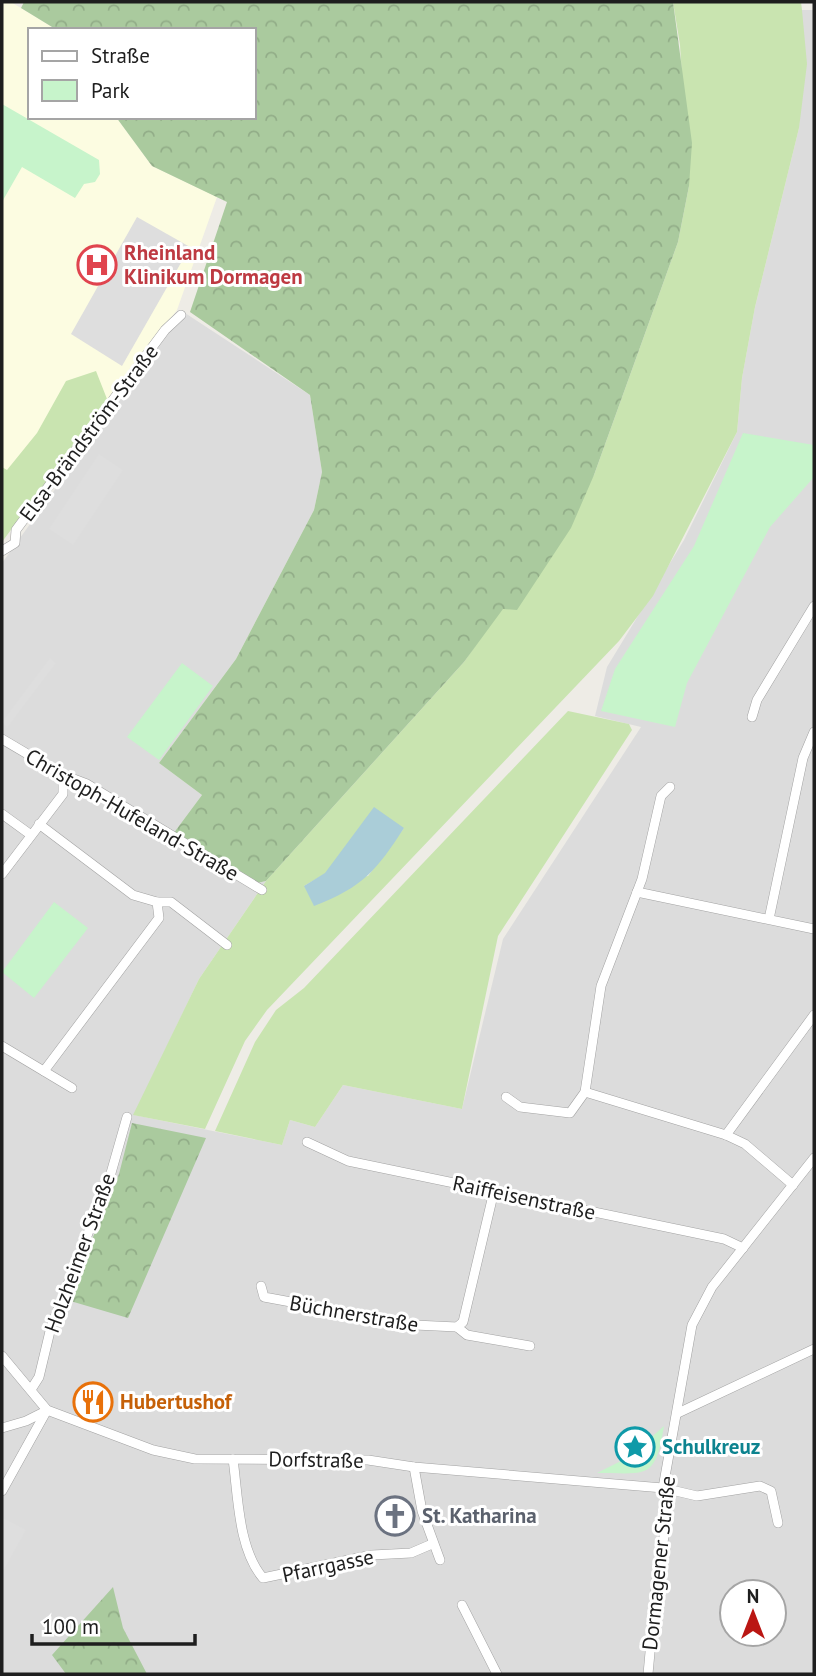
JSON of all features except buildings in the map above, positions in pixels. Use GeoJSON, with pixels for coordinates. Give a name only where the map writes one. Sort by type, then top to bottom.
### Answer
{"type":"FeatureCollection","features":[{"type":"Feature","properties":{"kind":"street","name":"Elsa-Brändström-Straße"},"geometry":{"type":"LineString","coordinates":[[2,551],[15,543],[16,530],[165,330],[181,315]]}},
{"type":"Feature","properties":{"kind":"street"},"geometry":{"type":"LineString","coordinates":[[752,717],[757,700],[814,606]]}},
{"type":"Feature","properties":{"kind":"street"},"geometry":{"type":"LineString","coordinates":[[769,919],[803,758],[814,732]]}},
{"type":"Feature","properties":{"kind":"street","name":"Christoph-Hufeland-Straße"},"geometry":{"type":"LineString","coordinates":[[2,739],[64,775],[87,784],[262,890]]}},
{"type":"Feature","properties":{"kind":"street"},"geometry":{"type":"LineString","coordinates":[[2,874],[63,794],[64,775]]}},
{"type":"Feature","properties":{"kind":"street"},"geometry":{"type":"LineString","coordinates":[[506,1097],[520,1107],[570,1113],[585,1092],[601,986],[637,892],[661,796],[670,787]]}},
{"type":"Feature","properties":{"kind":"street"},"geometry":{"type":"LineString","coordinates":[[2,814],[31,835]]}},
{"type":"Feature","properties":{"kind":"street"},"geometry":{"type":"LineString","coordinates":[[40,824],[133,895],[157,902],[171,902],[227,945]]}},
{"type":"Feature","properties":{"kind":"street"},"geometry":{"type":"LineString","coordinates":[[637,892],[814,929]]}},
{"type":"Feature","properties":{"kind":"street"},"geometry":{"type":"LineString","coordinates":[[44,1071],[159,918],[157,902]]}},
{"type":"Feature","properties":{"kind":"street"},"geometry":{"type":"LineString","coordinates":[[726,1135],[814,1015]]}},
{"type":"Feature","properties":{"kind":"street"},"geometry":{"type":"LineString","coordinates":[[2,1046],[72,1088]]}},
{"type":"Feature","properties":{"kind":"street"},"geometry":{"type":"LineString","coordinates":[[585,1092],[726,1135],[746,1144],[793,1185]]}},
{"type":"Feature","properties":{"kind":"street","name":"Holzheimer Straße"},"geometry":{"type":"LineString","coordinates":[[32,1388],[39,1377],[51,1327],[109,1180],[127,1117]]}},
{"type":"Feature","properties":{"kind":"street","name":"Raiffeisenstraße"},"geometry":{"type":"LineString","coordinates":[[307,1142],[348,1161],[724,1239],[743,1248]]}},
{"type":"Feature","properties":{"kind":"street","name":"Dormagener Straße"},"geometry":{"type":"LineString","coordinates":[[648,1674],[657,1577],[667,1519],[663,1488],[692,1325],[712,1287],[814,1158]]}},
{"type":"Feature","properties":{"kind":"street"},"geometry":{"type":"LineString","coordinates":[[457,1327],[463,1322],[494,1191]]}},
{"type":"Feature","properties":{"kind":"street","name":"Büchnerstraße"},"geometry":{"type":"LineString","coordinates":[[261,1286],[264,1297],[275,1300],[415,1325],[457,1327],[467,1335],[530,1346]]}},
{"type":"Feature","properties":{"kind":"street"},"geometry":{"type":"LineString","coordinates":[[678,1413],[814,1349]]}},
{"type":"Feature","properties":{"kind":"street"},"geometry":{"type":"LineString","coordinates":[[2,1356],[32,1388],[47,1410]]}},
{"type":"Feature","properties":{"kind":"street"},"geometry":{"type":"LineString","coordinates":[[2,1428],[26,1421],[47,1410]]}},
{"type":"Feature","properties":{"kind":"street"},"geometry":{"type":"LineString","coordinates":[[2,1490],[47,1410]]}},
{"type":"Feature","properties":{"kind":"street","name":"Dorfstraße"},"geometry":{"type":"LineString","coordinates":[[47,1410],[153,1450],[195,1459],[322,1457],[663,1488],[696,1496],[765,1486],[771,1491],[778,1523]]}},
{"type":"Feature","properties":{"kind":"street","name":"Pfarrgasse"},"geometry":{"type":"LineString","coordinates":[[233,1459],[250,1552],[256,1570],[263,1578],[372,1555],[411,1553],[432,1544]]}},
{"type":"Feature","properties":{"kind":"street"},"geometry":{"type":"LineString","coordinates":[[414,1467],[432,1544],[439,1560]]}},
{"type":"Feature","properties":{"kind":"street"},"geometry":{"type":"LineString","coordinates":[[462,1605],[497,1674]]}},
{"type":"Feature","properties":{"kind":"shaded area","name":"Rheinland Klinikum Dormagen"},"geometry":{"type":"Polygon","coordinates":[[[2,2],[11,2],[54,28],[28,28],[28,119],[117,119],[152,166],[217,197],[177,310],[12,528],[2,522],[2,2]]]}},
{"type":"Feature","properties":{"kind":"shaded area"},"geometry":{"type":"Polygon","coordinates":[[[802,10],[814,10],[814,1674],[2,1674],[2,563],[167,334],[185,313],[310,395],[322,472],[314,510],[236,659],[159,763],[202,795],[173,834],[257,883],[266,881],[199,979],[134,1115],[282,1145],[290,1120],[315,1127],[343,1085],[462,1109],[503,939],[641,727],[595,716],[607,667],[684,540],[737,432],[742,378],[755,307],[799,128],[802,10]]]}},
{"type":"Feature","properties":{"kind":"shaded area"},"geometry":{"type":"Polygon","coordinates":[[[137,217],[190,247],[122,366],[71,334],[137,217]]]}},
{"type":"Feature","properties":{"kind":"shaded area"},"geometry":{"type":"Polygon","coordinates":[[[99,454],[123,470],[73,545],[49,529],[99,454]]]}},
{"type":"Feature","properties":{"kind":"shaded area"},"geometry":{"type":"Polygon","coordinates":[[[50,658],[56,663],[7,728],[2,722],[50,658]]]}},
{"type":"Feature","properties":{"kind":"shaded area"},"geometry":{"type":"Polygon","coordinates":[[[2,1519],[26,1530],[2,1573],[2,1519]]]}},
{"type":"Feature","properties":{"kind":"green space"},"geometry":{"type":"Polygon","coordinates":[[[24,2],[673,2],[692,143],[689,186],[678,242],[594,475],[571,528],[517,610],[503,609],[464,662],[266,881],[257,883],[173,834],[202,795],[159,763],[236,659],[314,510],[322,472],[310,395],[190,312],[227,202],[152,166],[117,119],[256,119],[256,28],[54,28],[21,8],[24,2]]]}},
{"type":"Feature","properties":{"kind":"green space"},"geometry":{"type":"Polygon","coordinates":[[[673,2],[801,2],[807,64],[799,128],[755,307],[742,378],[737,432],[653,596],[619,641],[267,1010],[245,1041],[205,1129],[133,1115],[199,979],[266,881],[464,662],[594,475],[678,242],[689,186],[680,45],[673,2]],[[404,828],[304,886],[368,876],[404,828]]]}},
{"type":"Feature","properties":{"kind":"green space"},"geometry":{"type":"Polygon","coordinates":[[[2,104],[99,160],[100,174],[95,182],[84,184],[75,198],[22,167],[2,202],[2,104]]]}},
{"type":"Feature","properties":{"kind":"green space"},"geometry":{"type":"Polygon","coordinates":[[[96,371],[107,399],[2,542],[2,467],[7,470],[37,433],[66,381],[96,371]]]}},
{"type":"Feature","properties":{"kind":"green space"},"geometry":{"type":"Polygon","coordinates":[[[743,433],[814,445],[814,477],[770,527],[687,683],[675,727],[601,711],[615,669],[694,546],[743,433]]]}},
{"type":"Feature","properties":{"kind":"green space"},"geometry":{"type":"Polygon","coordinates":[[[182,663],[213,686],[159,760],[127,737],[182,663]]]}},
{"type":"Feature","properties":{"kind":"green space"},"geometry":{"type":"Polygon","coordinates":[[[568,711],[629,724],[632,730],[498,936],[462,1109],[343,1085],[315,1127],[290,1120],[282,1145],[215,1131],[255,1042],[276,1010],[304,988],[568,711]]]}},
{"type":"Feature","properties":{"kind":"green space"},"geometry":{"type":"Polygon","coordinates":[[[54,902],[88,928],[34,998],[2,972],[54,902]]]}},
{"type":"Feature","properties":{"kind":"green space"},"geometry":{"type":"Polygon","coordinates":[[[132,1123],[206,1138],[128,1318],[67,1300],[119,1174],[132,1123]]]}},
{"type":"Feature","properties":{"kind":"green space"},"geometry":{"type":"Polygon","coordinates":[[[664,1426],[657,1457],[646,1470],[638,1473],[597,1473],[629,1457],[664,1426]]]}},
{"type":"Feature","properties":{"kind":"green space"},"geometry":{"type":"Polygon","coordinates":[[[113,1587],[123,1628],[147,1674],[66,1674],[52,1655],[113,1587]]]}},
{"type":"Feature","properties":{"kind":"water"},"geometry":{"type":"Polygon","coordinates":[[[374,807],[404,828],[367,876],[345,892],[314,906],[304,886],[325,873],[374,807]]]}},
{"type":"Feature","properties":{"kind":"place","name":"Rheinland Klinikum Dormagen"},"geometry":{"type":"Point","coordinates":[97,265]}},
{"type":"Feature","properties":{"kind":"place","name":"Hubertushof"},"geometry":{"type":"Point","coordinates":[93,1402]}},
{"type":"Feature","properties":{"kind":"place","name":"Schulkreuz"},"geometry":{"type":"Point","coordinates":[635,1447]}},
{"type":"Feature","properties":{"kind":"place","name":"St. Katharina"},"geometry":{"type":"Point","coordinates":[395,1516]}}]}
